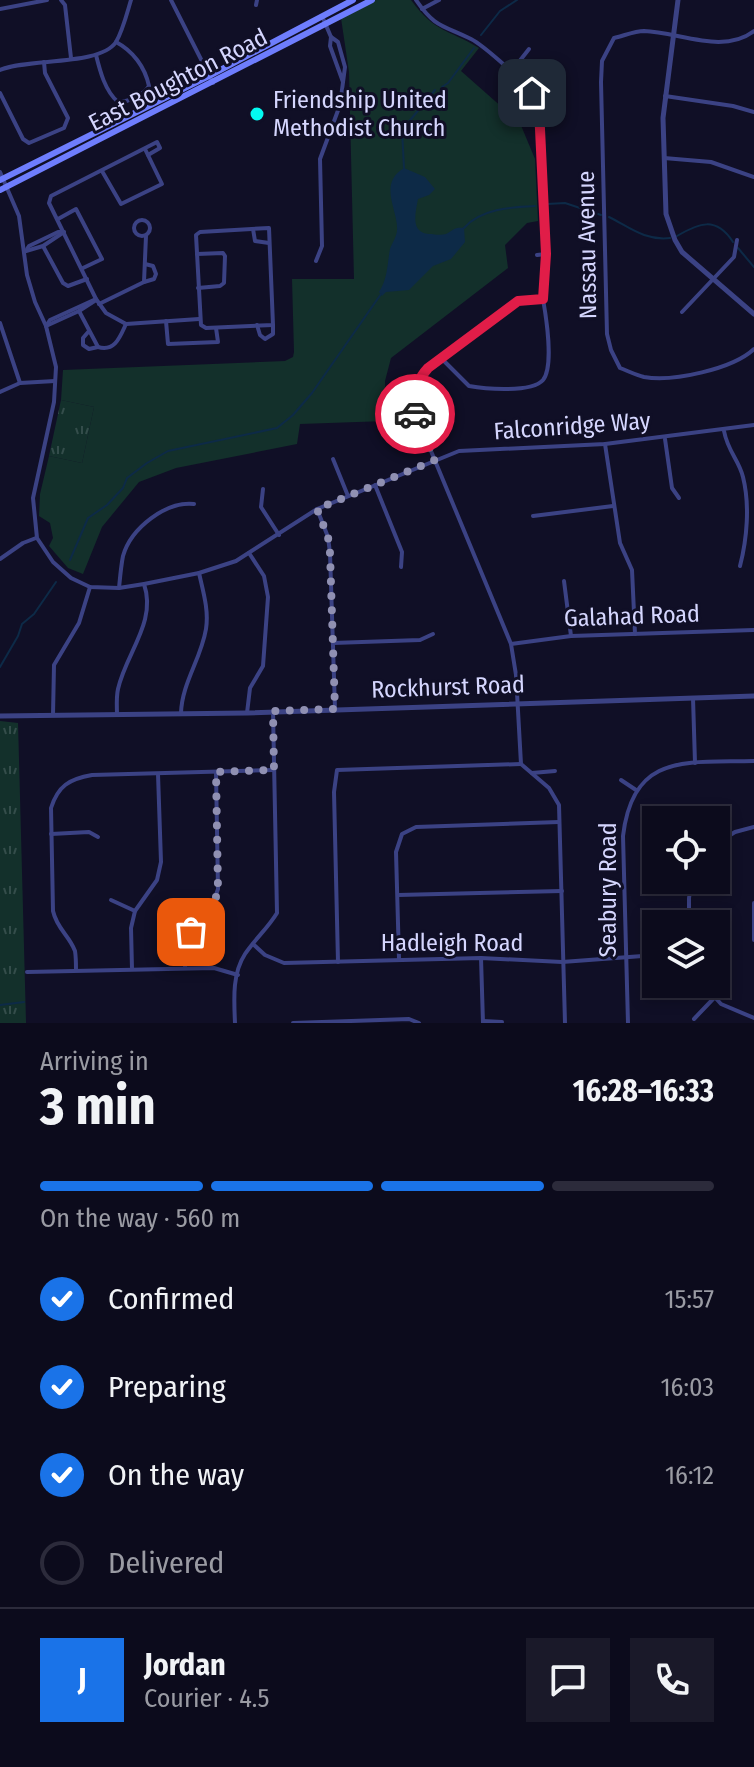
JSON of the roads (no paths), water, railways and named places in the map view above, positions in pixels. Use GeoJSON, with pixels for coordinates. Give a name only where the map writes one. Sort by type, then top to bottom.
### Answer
{"type":"FeatureCollection","features":[{"type":"Feature","properties":{"kind":"main road","name":"East Boughton Road"},"geometry":{"type":"LineString","coordinates":[[4,188],[353,0]]}},
{"type":"Feature","properties":{"kind":"main road","name":"East Boughton Road"},"geometry":{"type":"LineString","coordinates":[[1,177],[372,0]]}},
{"type":"Feature","properties":{"kind":"street"},"geometry":{"type":"LineString","coordinates":[[0,9],[47,0]]}},
{"type":"Feature","properties":{"kind":"street"},"geometry":{"type":"LineString","coordinates":[[61,0],[65,5],[71,58]]}},
{"type":"Feature","properties":{"kind":"street"},"geometry":{"type":"LineString","coordinates":[[0,70],[18,64],[96,55],[108,50],[116,42],[131,0]]}},
{"type":"Feature","properties":{"kind":"street"},"geometry":{"type":"LineString","coordinates":[[171,0],[211,79]]}},
{"type":"Feature","properties":{"kind":"street"},"geometry":{"type":"LineString","coordinates":[[416,0],[442,28],[474,40],[511,72],[532,93],[539,112],[546,254],[543,299],[547,318],[546,375],[537,384],[524,388],[469,386],[441,358]]}},
{"type":"Feature","properties":{"kind":"street"},"geometry":{"type":"LineString","coordinates":[[422,9],[439,0]]}},
{"type":"Feature","properties":{"kind":"street"},"geometry":{"type":"LineString","coordinates":[[678,0],[665,96],[666,214],[682,252],[754,314]]}},
{"type":"Feature","properties":{"kind":"street"},"geometry":{"type":"LineString","coordinates":[[316,261],[322,246],[321,154],[338,111],[345,67],[342,50],[331,37],[322,16]]}},
{"type":"Feature","properties":{"kind":"street","name":"Nassau Avenue"},"geometry":{"type":"LineString","coordinates":[[672,35],[642,31],[614,38],[602,61],[608,342],[620,368],[647,377],[716,371],[747,356],[754,349]]}},
{"type":"Feature","properties":{"kind":"street"},"geometry":{"type":"LineString","coordinates":[[672,35],[716,42],[746,37],[754,31]]}},
{"type":"Feature","properties":{"kind":"street"},"geometry":{"type":"LineString","coordinates":[[331,37],[330,46],[343,82]]}},
{"type":"Feature","properties":{"kind":"street"},"geometry":{"type":"LineString","coordinates":[[96,55],[112,98],[125,102],[145,92],[149,86],[148,79],[134,55],[116,42]]}},
{"type":"Feature","properties":{"kind":"street"},"geometry":{"type":"LineString","coordinates":[[511,72],[529,49]]}},
{"type":"Feature","properties":{"kind":"street"},"geometry":{"type":"LineString","coordinates":[[0,93],[23,139],[29,143],[64,128],[68,118],[45,73],[44,62]]}},
{"type":"Feature","properties":{"kind":"street"},"geometry":{"type":"LineString","coordinates":[[665,96],[754,112]]}},
{"type":"Feature","properties":{"kind":"street"},"geometry":{"type":"LineString","coordinates":[[148,155],[160,148],[157,142],[51,196],[49,203],[98,302],[115,320],[126,324],[199,319]]}},
{"type":"Feature","properties":{"kind":"street"},"geometry":{"type":"LineString","coordinates":[[102,171],[121,204],[162,184],[145,149]]}},
{"type":"Feature","properties":{"kind":"street"},"geometry":{"type":"LineString","coordinates":[[664,158],[704,161],[754,177]]}},
{"type":"Feature","properties":{"kind":"street"},"geometry":{"type":"LineString","coordinates":[[1,177],[19,216],[27,275],[46,326],[56,367],[54,402],[33,498],[37,538],[53,562],[71,578],[90,587],[79,623],[54,665],[53,717]]}},
{"type":"Feature","properties":{"kind":"street"},"geometry":{"type":"LineString","coordinates":[[57,219],[76,209],[89,233],[102,259],[83,268]]}},
{"type":"Feature","properties":{"kind":"street"},"geometry":{"type":"LineString","coordinates":[[144,282],[146,236],[150,231],[149,224],[138,221],[134,226],[135,232],[146,236]]}},
{"type":"Feature","properties":{"kind":"street"},"geometry":{"type":"LineString","coordinates":[[257,325],[265,339],[273,334],[273,325],[269,243],[269,228],[200,232],[196,235],[201,325],[216,328],[257,325],[273,325]]}},
{"type":"Feature","properties":{"kind":"street"},"geometry":{"type":"LineString","coordinates":[[253,229],[255,241],[269,243]]}},
{"type":"Feature","properties":{"kind":"street"},"geometry":{"type":"LineString","coordinates":[[26,251],[29,246],[64,232]]}},
{"type":"Feature","properties":{"kind":"street"},"geometry":{"type":"LineString","coordinates":[[26,251],[43,246],[64,232]]}},
{"type":"Feature","properties":{"kind":"street"},"geometry":{"type":"LineString","coordinates":[[682,312],[734,257],[737,240]]}},
{"type":"Feature","properties":{"kind":"street"},"geometry":{"type":"LineString","coordinates":[[43,246],[63,283],[68,286],[87,279]]}},
{"type":"Feature","properties":{"kind":"street"},"geometry":{"type":"LineString","coordinates":[[197,254],[223,253],[225,256],[224,283],[198,288]]}},
{"type":"Feature","properties":{"kind":"street"},"geometry":{"type":"LineString","coordinates":[[537,255],[546,254]]}},
{"type":"Feature","properties":{"kind":"street"},"geometry":{"type":"LineString","coordinates":[[46,326],[154,279],[153,266],[145,264]]}},
{"type":"Feature","properties":{"kind":"street"},"geometry":{"type":"LineString","coordinates":[[46,326],[50,320],[91,299],[98,302]]}},
{"type":"Feature","properties":{"kind":"street"},"geometry":{"type":"LineString","coordinates":[[521,764],[511,644],[414,410],[419,380],[441,358],[518,301],[543,299]]}},
{"type":"Feature","properties":{"kind":"street"},"geometry":{"type":"LineString","coordinates":[[79,311],[98,347]]}},
{"type":"Feature","properties":{"kind":"street"},"geometry":{"type":"LineString","coordinates":[[166,321],[168,344],[218,342],[216,328]]}},
{"type":"Feature","properties":{"kind":"street"},"geometry":{"type":"LineString","coordinates":[[0,323],[20,383]]}},
{"type":"Feature","properties":{"kind":"street"},"geometry":{"type":"LineString","coordinates":[[89,331],[83,338],[83,345],[89,349],[112,347],[126,324]]}},
{"type":"Feature","properties":{"kind":"street"},"geometry":{"type":"LineString","coordinates":[[0,392],[20,383],[55,381]]}},
{"type":"Feature","properties":{"kind":"street","name":"Falconridge Way"},"geometry":{"type":"LineString","coordinates":[[90,587],[119,588],[144,584],[199,573],[236,561],[317,509],[459,451],[605,444],[754,425]]}},
{"type":"Feature","properties":{"kind":"street"},"geometry":{"type":"LineString","coordinates":[[724,431],[728,450],[740,468],[744,481],[746,539],[740,566]]}},
{"type":"Feature","properties":{"kind":"street"},"geometry":{"type":"LineString","coordinates":[[665,438],[672,488],[679,498]]}},
{"type":"Feature","properties":{"kind":"street"},"geometry":{"type":"LineString","coordinates":[[605,444],[620,543],[632,570],[635,634]]}},
{"type":"Feature","properties":{"kind":"street"},"geometry":{"type":"LineString","coordinates":[[333,459],[348,496]]}},
{"type":"Feature","properties":{"kind":"street"},"geometry":{"type":"LineString","coordinates":[[375,485],[402,552],[401,567]]}},
{"type":"Feature","properties":{"kind":"street"},"geometry":{"type":"LineString","coordinates":[[263,489],[261,507],[279,535]]}},
{"type":"Feature","properties":{"kind":"street"},"geometry":{"type":"LineString","coordinates":[[119,588],[124,554],[152,517],[180,502],[194,504]]}},
{"type":"Feature","properties":{"kind":"street"},"geometry":{"type":"LineString","coordinates":[[533,516],[613,506]]}},
{"type":"Feature","properties":{"kind":"street"},"geometry":{"type":"LineString","coordinates":[[317,509],[330,545],[335,709]]}},
{"type":"Feature","properties":{"kind":"street"},"geometry":{"type":"LineString","coordinates":[[0,559],[23,543],[37,538]]}},
{"type":"Feature","properties":{"kind":"street"},"geometry":{"type":"LineString","coordinates":[[247,713],[250,688],[263,666],[268,597],[264,576],[249,553]]}},
{"type":"Feature","properties":{"kind":"street"},"geometry":{"type":"LineString","coordinates":[[181,713],[182,696],[206,631],[207,613],[199,573]]}},
{"type":"Feature","properties":{"kind":"street"},"geometry":{"type":"LineString","coordinates":[[564,581],[571,636]]}},
{"type":"Feature","properties":{"kind":"street"},"geometry":{"type":"LineString","coordinates":[[117,715],[118,689],[147,617],[144,584]]}},
{"type":"Feature","properties":{"kind":"street","name":"Galahad Road"},"geometry":{"type":"LineString","coordinates":[[511,644],[571,636],[754,630]]}},
{"type":"Feature","properties":{"kind":"street"},"geometry":{"type":"LineString","coordinates":[[333,643],[420,640],[433,634]]}},
{"type":"Feature","properties":{"kind":"street","name":"Rockhurst Road"},"geometry":{"type":"LineString","coordinates":[[0,716],[247,713],[754,696]]}},
{"type":"Feature","properties":{"kind":"street"},"geometry":{"type":"LineString","coordinates":[[693,698],[695,763]]}},
{"type":"Feature","properties":{"kind":"street"},"geometry":{"type":"LineString","coordinates":[[235,1023],[234,991],[244,955],[277,913],[273,711]]}},
{"type":"Feature","properties":{"kind":"street","name":"Seabury Road"},"geometry":{"type":"LineString","coordinates":[[628,1023],[623,836],[626,809],[636,790],[658,771],[675,765],[754,761]]}},
{"type":"Feature","properties":{"kind":"street"},"geometry":{"type":"LineString","coordinates":[[338,962],[334,792],[337,770],[521,764],[549,788],[559,805],[565,1023]]}},
{"type":"Feature","properties":{"kind":"street"},"geometry":{"type":"LineString","coordinates":[[76,970],[75,951],[56,926],[53,911],[51,808],[55,795],[74,778],[274,770]]}},
{"type":"Feature","properties":{"kind":"street"},"geometry":{"type":"LineString","coordinates":[[532,773],[555,771]]}},
{"type":"Feature","properties":{"kind":"street"},"geometry":{"type":"LineString","coordinates":[[185,968],[186,944],[191,932],[215,901],[218,889],[216,772]]}},
{"type":"Feature","properties":{"kind":"street"},"geometry":{"type":"LineString","coordinates":[[132,969],[131,928],[135,911],[157,880],[161,862],[158,774]]}},
{"type":"Feature","properties":{"kind":"street"},"geometry":{"type":"LineString","coordinates":[[621,780],[636,790]]}},
{"type":"Feature","properties":{"kind":"street"},"geometry":{"type":"LineString","coordinates":[[399,959],[397,845],[402,834],[409,829],[561,822]]}},
{"type":"Feature","properties":{"kind":"street"},"geometry":{"type":"LineString","coordinates":[[730,835],[754,827]]}},
{"type":"Feature","properties":{"kind":"street"},"geometry":{"type":"LineString","coordinates":[[51,834],[89,832],[98,837]]}},
{"type":"Feature","properties":{"kind":"street"},"geometry":{"type":"LineString","coordinates":[[398,895],[562,891]]}},
{"type":"Feature","properties":{"kind":"street"},"geometry":{"type":"LineString","coordinates":[[111,900],[135,911]]}},
{"type":"Feature","properties":{"kind":"street"},"geometry":{"type":"LineString","coordinates":[[754,903],[754,940]]}},
{"type":"Feature","properties":{"kind":"street","name":"Hadleigh Road"},"geometry":{"type":"LineString","coordinates":[[253,944],[265,955],[284,963],[481,958],[562,962],[642,957]]}},
{"type":"Feature","properties":{"kind":"street"},"geometry":{"type":"LineString","coordinates":[[481,958],[483,1022],[502,1022]]}},
{"type":"Feature","properties":{"kind":"street"},"geometry":{"type":"LineString","coordinates":[[27,972],[214,968],[238,975]]}},
{"type":"Feature","properties":{"kind":"street"},"geometry":{"type":"LineString","coordinates":[[694,1019],[714,998],[733,1011],[754,1018]]}},
{"type":"Feature","properties":{"kind":"street"},"geometry":{"type":"LineString","coordinates":[[293,1023],[409,1019],[419,1023]]}},
{"type":"Feature","properties":{"kind":"water"},"geometry":{"type":"Polygon","coordinates":[[[404,168],[425,177],[435,189],[418,199],[415,217],[420,231],[439,235],[464,228],[465,242],[451,259],[433,266],[409,290],[386,292],[382,296],[379,292],[397,231],[390,190],[396,174],[404,168]]]}},
{"type":"Feature","properties":{"kind":"waterway"},"geometry":{"type":"LineString","coordinates":[[481,35],[500,11],[517,0]]}},
{"type":"Feature","properties":{"kind":"waterway"},"geometry":{"type":"LineString","coordinates":[[442,87],[474,48]]}},
{"type":"Feature","properties":{"kind":"waterway"},"geometry":{"type":"LineString","coordinates":[[404,168],[402,130],[435,90]]}},
{"type":"Feature","properties":{"kind":"waterway"},"geometry":{"type":"LineString","coordinates":[[547,204],[565,203],[601,215]]}},
{"type":"Feature","properties":{"kind":"waterway"},"geometry":{"type":"LineString","coordinates":[[464,228],[487,213],[535,206]]}},
{"type":"Feature","properties":{"kind":"waterway"},"geometry":{"type":"LineString","coordinates":[[609,217],[645,235],[670,238]]}},
{"type":"Feature","properties":{"kind":"waterway"},"geometry":{"type":"LineString","coordinates":[[677,236],[707,224],[720,228],[733,242]]}},
{"type":"Feature","properties":{"kind":"waterway"},"geometry":{"type":"LineString","coordinates":[[738,248],[754,267]]}},
{"type":"Feature","properties":{"kind":"waterway"},"geometry":{"type":"LineString","coordinates":[[70,560],[88,518],[107,505],[123,488],[127,478],[147,463],[168,451],[277,428],[293,415],[312,393],[381,294]]}},
{"type":"Feature","properties":{"kind":"waterway"},"geometry":{"type":"LineString","coordinates":[[0,667],[22,624],[34,614],[56,582]]}},
{"type":"Feature","properties":{"kind":"waterway"},"geometry":{"type":"LineString","coordinates":[[0,1005],[24,1002]]}},
{"type":"Feature","properties":{"kind":"place","name":"Friendship United Methodist Church"},"geometry":{"type":"Point","coordinates":[257,114]}}]}
